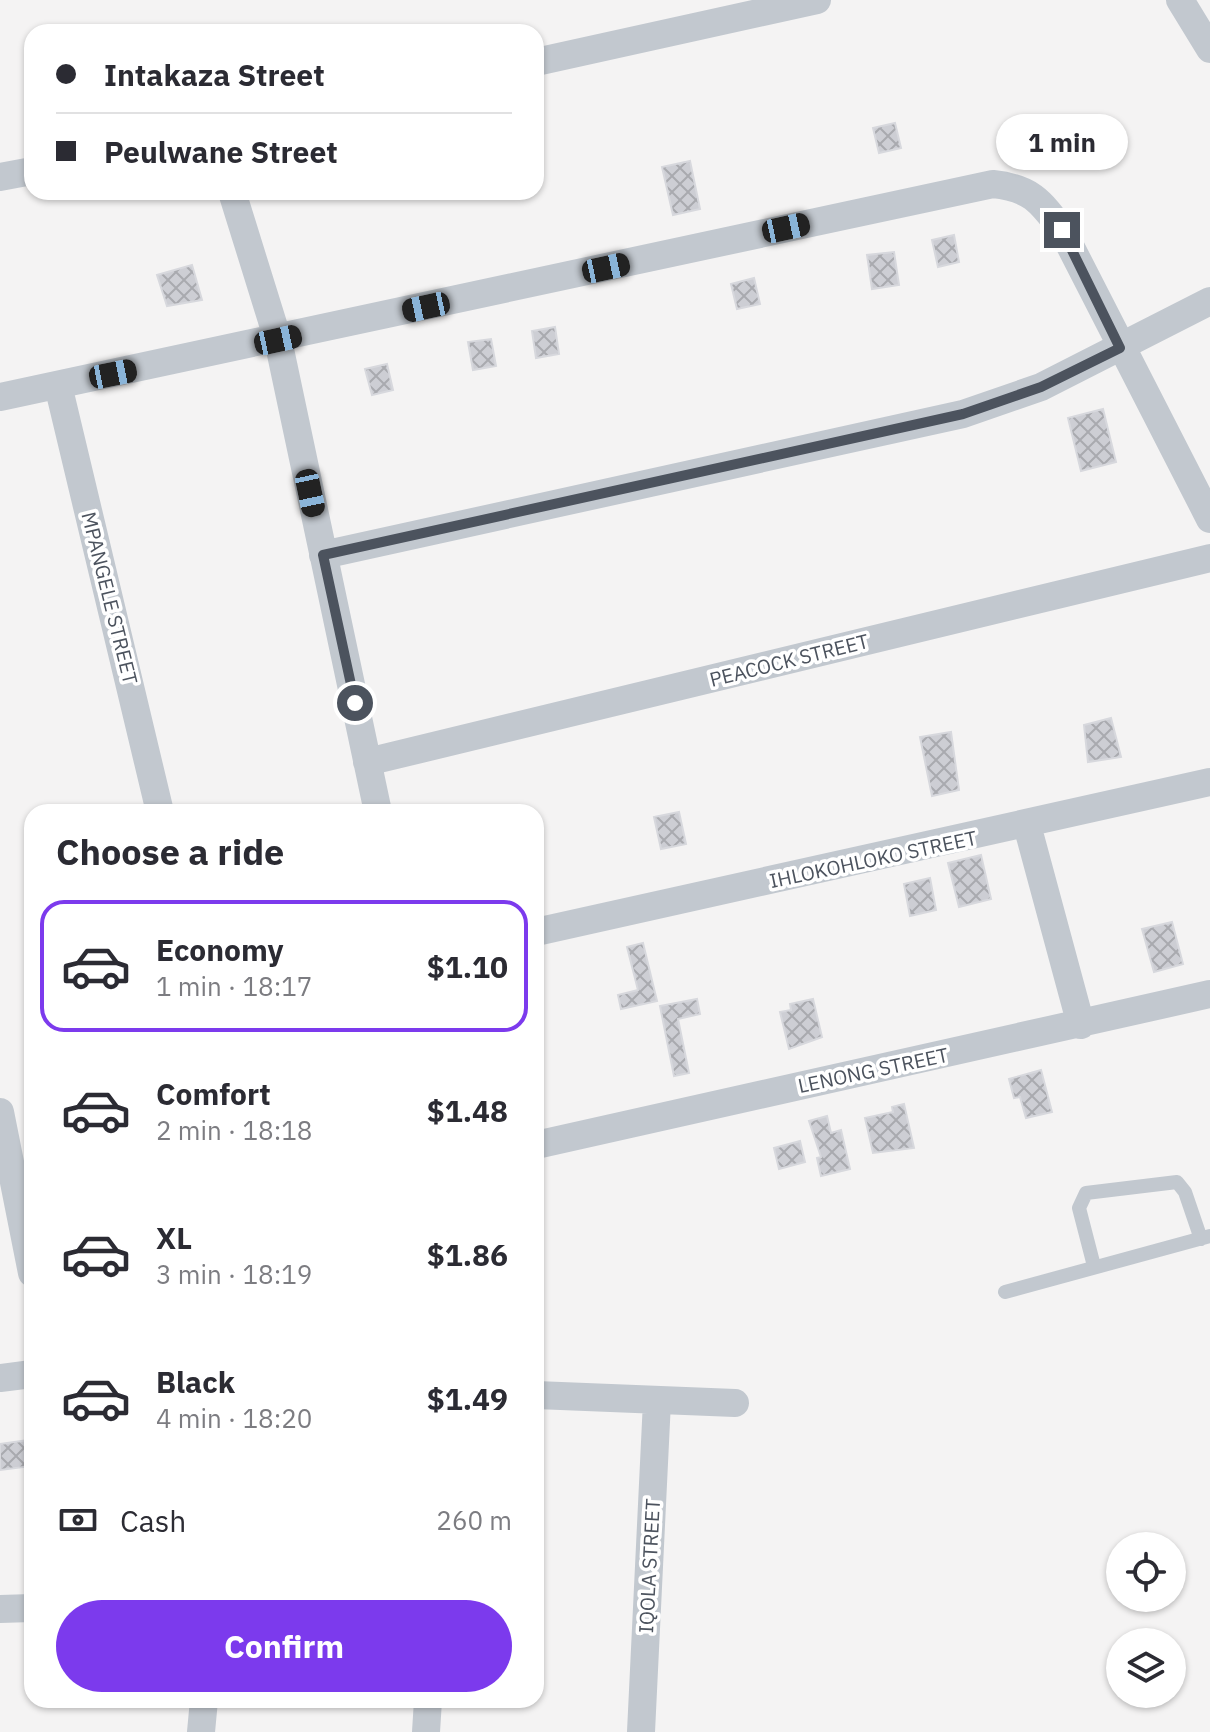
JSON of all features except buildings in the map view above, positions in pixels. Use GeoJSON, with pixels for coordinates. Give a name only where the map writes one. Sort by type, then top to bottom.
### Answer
{"type":"FeatureCollection","features":[{"type":"Feature","properties":{"kind":"street"},"geometry":{"type":"LineString","coordinates":[[544,60],[817,0]]}},
{"type":"Feature","properties":{"kind":"street"},"geometry":{"type":"LineString","coordinates":[[1180,0],[1210,49]]}},
{"type":"Feature","properties":{"kind":"street"},"geometry":{"type":"LineString","coordinates":[[0,177],[24,172]]}},
{"type":"Feature","properties":{"kind":"street"},"geometry":{"type":"LineString","coordinates":[[0,397],[278,340],[993,184],[1018,187],[1043,204],[1062,230],[1210,519]]}},
{"type":"Feature","properties":{"kind":"street"},"geometry":{"type":"LineString","coordinates":[[234,200],[278,340],[376,804]]}},
{"type":"Feature","properties":{"kind":"street"},"geometry":{"type":"LineString","coordinates":[[323,555],[963,414],[1041,387],[1210,301]]}},
{"type":"Feature","properties":{"kind":"street","name":"MPANGELE STREET"},"geometry":{"type":"LineString","coordinates":[[58,385],[158,804]]}},
{"type":"Feature","properties":{"kind":"street","name":"PEACOCK STREET"},"geometry":{"type":"LineString","coordinates":[[367,762],[1210,558]]}},
{"type":"Feature","properties":{"kind":"street","name":"IHLOKOHLOKO STREET"},"geometry":{"type":"LineString","coordinates":[[544,930],[1210,782]]}},
{"type":"Feature","properties":{"kind":"street"},"geometry":{"type":"LineString","coordinates":[[1027,825],[1081,1025]]}},
{"type":"Feature","properties":{"kind":"street","name":"LENONG STREET"},"geometry":{"type":"LineString","coordinates":[[544,1143],[1210,994]]}},
{"type":"Feature","properties":{"kind":"street"},"geometry":{"type":"LineString","coordinates":[[0,1112],[23,1172]]}},
{"type":"Feature","properties":{"kind":"street"},"geometry":{"type":"LineString","coordinates":[[0,1378],[24,1375]]}},
{"type":"Feature","properties":{"kind":"street"},"geometry":{"type":"LineString","coordinates":[[544,1395],[735,1403]]}},
{"type":"Feature","properties":{"kind":"street","name":"IQOLA STREET"},"geometry":{"type":"LineString","coordinates":[[641,1732],[657,1401]]}},
{"type":"Feature","properties":{"kind":"street"},"geometry":{"type":"LineString","coordinates":[[0,1609],[24,1608]]}},
{"type":"Feature","properties":{"kind":"street"},"geometry":{"type":"LineString","coordinates":[[201,1732],[203,1708]]}},
{"type":"Feature","properties":{"kind":"street"},"geometry":{"type":"LineString","coordinates":[[426,1732],[428,1708]]}},
{"type":"Feature","properties":{"kind":"lane"},"geometry":{"type":"LineString","coordinates":[[1005,1292],[1205,1237],[1185,1192],[1177,1182],[1086,1193],[1079,1208],[1094,1266]]}},
{"type":"Feature","properties":{"kind":"route"},"geometry":{"type":"LineString","coordinates":[[355,703],[323,555],[963,414],[1041,387],[1120,348],[1062,230]]}}]}
